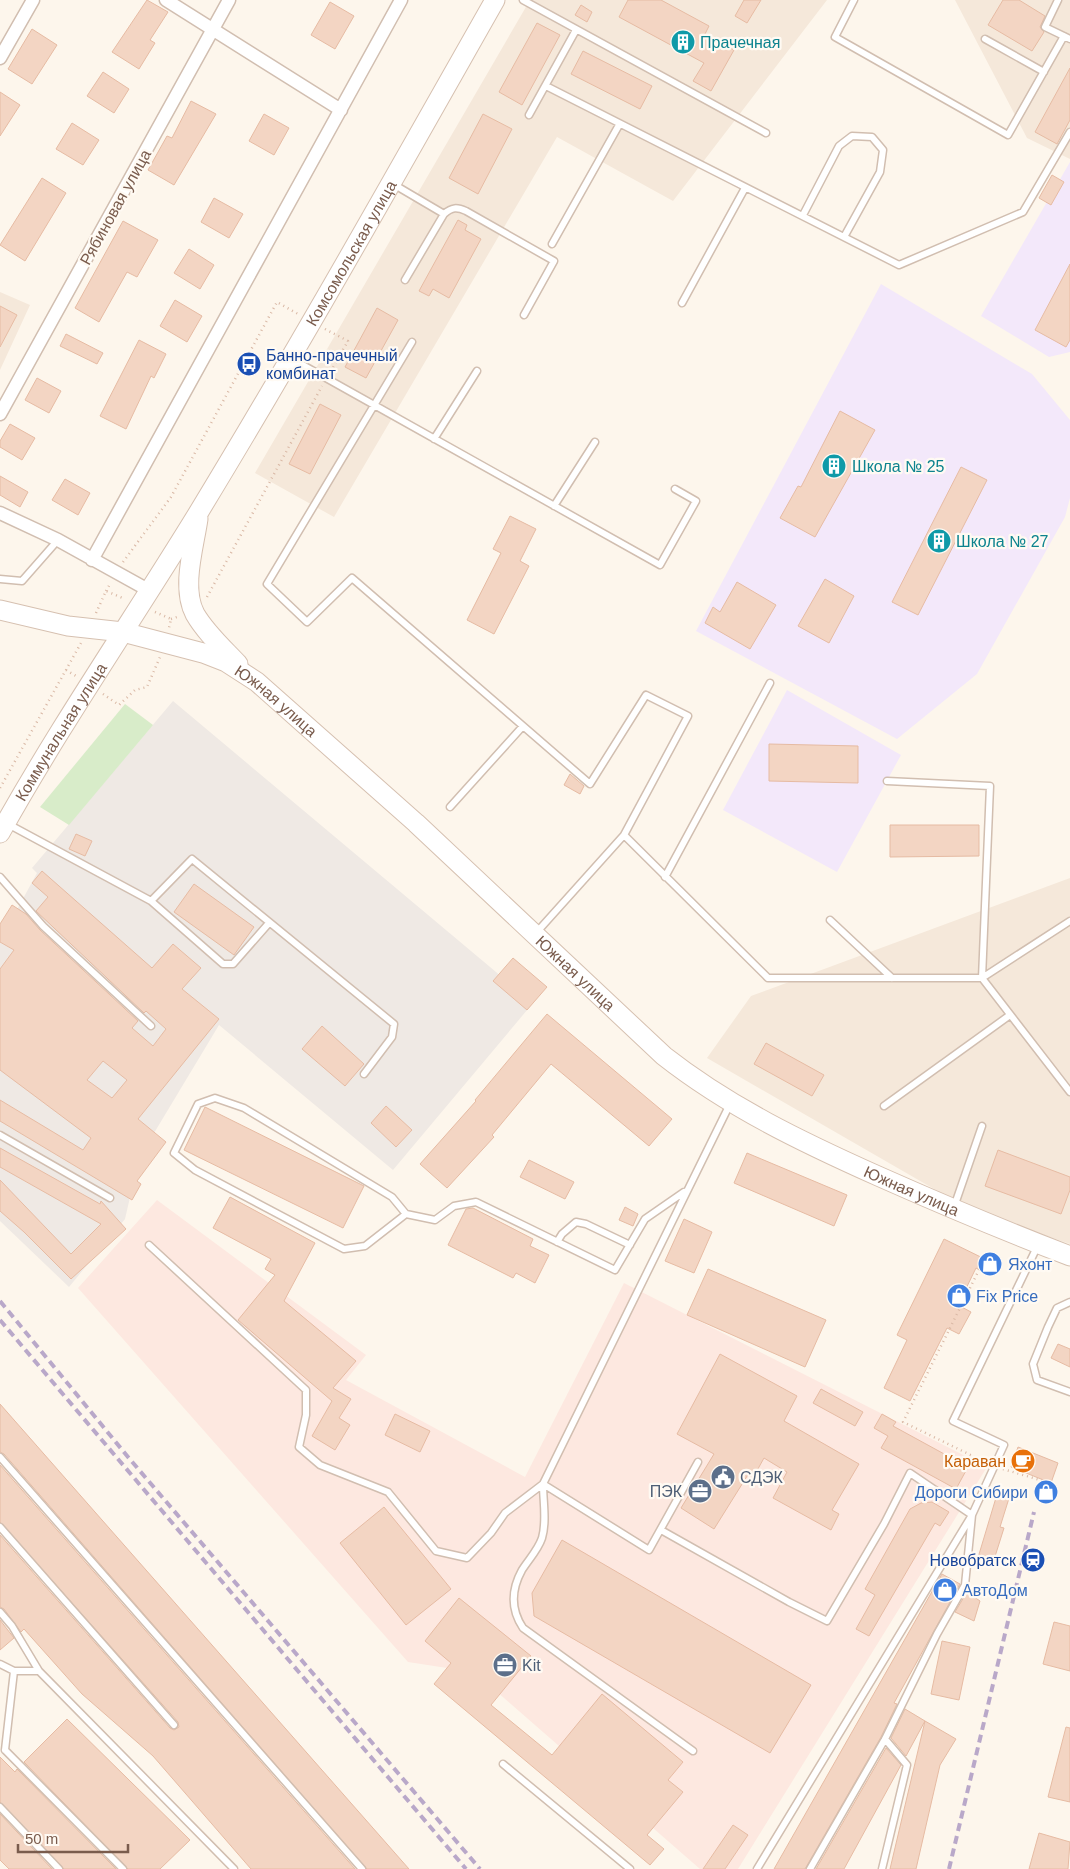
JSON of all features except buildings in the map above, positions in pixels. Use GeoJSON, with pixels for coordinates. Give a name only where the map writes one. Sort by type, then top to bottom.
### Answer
{"type":"FeatureCollection","features":[{"type":"Feature","properties":{"kind":"main road","name":"Комсомольская улица"},"geometry":{"type":"LineString","coordinates":[[123,632],[200,510],[291,358],[495,0]]}},
{"type":"Feature","properties":{"kind":"main road"},"geometry":{"type":"LineString","coordinates":[[200,510],[189,578],[194,612],[205,629],[257,682]]}},
{"type":"Feature","properties":{"kind":"main road","name":"Южная улица"},"geometry":{"type":"LineString","coordinates":[[0,610],[68,626],[123,632],[203,653],[226,662],[257,682],[416,823],[534,936],[664,1056],[698,1083],[730,1103],[806,1143],[954,1210],[1039,1244],[1069,1253]]}},
{"type":"Feature","properties":{"kind":"main road","name":"Коммунальная улица"},"geometry":{"type":"LineString","coordinates":[[3,828],[28,782],[123,632]]}},
{"type":"Feature","properties":{"kind":"street"},"geometry":{"type":"LineString","coordinates":[[0,58],[33,0]]}},
{"type":"Feature","properties":{"kind":"street"},"geometry":{"type":"LineString","coordinates":[[166,0],[214,28],[341,110]]}},
{"type":"Feature","properties":{"kind":"street","name":"Рябиновая улица"},"geometry":{"type":"LineString","coordinates":[[0,414],[229,0]]}},
{"type":"Feature","properties":{"kind":"street"},"geometry":{"type":"LineString","coordinates":[[92,560],[401,0]]}},
{"type":"Feature","properties":{"kind":"street"},"geometry":{"type":"LineString","coordinates":[[0,513],[58,540],[150,591]]}},
{"type":"Feature","properties":{"kind":"lane"},"geometry":{"type":"LineString","coordinates":[[523,0],[766,133]]}},
{"type":"Feature","properties":{"kind":"lane"},"geometry":{"type":"LineString","coordinates":[[854,0],[835,37],[1008,135],[1044,72],[1067,38],[1045,27],[1058,0]]}},
{"type":"Feature","properties":{"kind":"lane"},"geometry":{"type":"LineString","coordinates":[[529,115],[576,30]]}},
{"type":"Feature","properties":{"kind":"lane"},"geometry":{"type":"LineString","coordinates":[[985,39],[1044,72]]}},
{"type":"Feature","properties":{"kind":"lane"},"geometry":{"type":"LineString","coordinates":[[546,86],[619,125],[745,188],[804,215],[899,264],[1023,212],[1070,132]]}},
{"type":"Feature","properties":{"kind":"lane"},"geometry":{"type":"LineString","coordinates":[[552,244],[619,125]]}},
{"type":"Feature","properties":{"kind":"lane"},"geometry":{"type":"LineString","coordinates":[[804,215],[839,146],[852,136],[872,137],[884,150],[880,172],[844,237]]}},
{"type":"Feature","properties":{"kind":"lane"},"geometry":{"type":"LineString","coordinates":[[392,183],[444,214]]}},
{"type":"Feature","properties":{"kind":"lane"},"geometry":{"type":"LineString","coordinates":[[682,303],[745,188]]}},
{"type":"Feature","properties":{"kind":"lane"},"geometry":{"type":"LineString","coordinates":[[405,280],[444,214],[449,209],[458,208],[554,261],[524,315]]}},
{"type":"Feature","properties":{"kind":"lane"},"geometry":{"type":"LineString","coordinates":[[412,342],[373,404],[267,584],[307,622],[352,578],[590,784],[646,696],[688,716],[624,835],[534,936]]}},
{"type":"Feature","properties":{"kind":"lane"},"geometry":{"type":"LineString","coordinates":[[291,358],[660,565],[696,501],[675,489]]}},
{"type":"Feature","properties":{"kind":"lane"},"geometry":{"type":"LineString","coordinates":[[434,438],[477,371]]}},
{"type":"Feature","properties":{"kind":"lane"},"geometry":{"type":"LineString","coordinates":[[554,506],[595,442]]}},
{"type":"Feature","properties":{"kind":"lane"},"geometry":{"type":"LineString","coordinates":[[0,579],[22,581],[58,540]]}},
{"type":"Feature","properties":{"kind":"lane"},"geometry":{"type":"LineString","coordinates":[[665,877],[770,683]]}},
{"type":"Feature","properties":{"kind":"lane"},"geometry":{"type":"LineString","coordinates":[[450,806],[523,726]]}},
{"type":"Feature","properties":{"kind":"lane"},"geometry":{"type":"LineString","coordinates":[[887,781],[990,786],[982,978],[1070,1092]]}},
{"type":"Feature","properties":{"kind":"lane"},"geometry":{"type":"LineString","coordinates":[[3,828],[151,902],[223,964],[233,964],[269,922]]}},
{"type":"Feature","properties":{"kind":"lane"},"geometry":{"type":"LineString","coordinates":[[624,835],[768,978],[982,978],[1070,921]]}},
{"type":"Feature","properties":{"kind":"lane"},"geometry":{"type":"LineString","coordinates":[[151,902],[192,859],[394,1024],[392,1037],[364,1074]]}},
{"type":"Feature","properties":{"kind":"lane"},"geometry":{"type":"LineString","coordinates":[[0,877],[44,926],[151,1026]]}},
{"type":"Feature","properties":{"kind":"lane"},"geometry":{"type":"LineString","coordinates":[[830,920],[892,978]]}},
{"type":"Feature","properties":{"kind":"lane"},"geometry":{"type":"LineString","coordinates":[[884,1106],[1010,1015]]}},
{"type":"Feature","properties":{"kind":"lane"},"geometry":{"type":"LineString","coordinates":[[406,1214],[365,1246],[344,1249],[195,1170],[174,1153],[198,1104],[215,1098],[244,1108],[392,1197],[406,1214],[435,1220],[454,1206],[476,1202],[615,1270],[645,1219],[685,1191]]}},
{"type":"Feature","properties":{"kind":"lane"},"geometry":{"type":"LineString","coordinates":[[149,1245],[306,1390],[306,1415],[299,1447],[320,1465],[388,1492],[436,1551],[467,1558],[491,1533],[505,1513],[543,1484],[593,1385],[685,1191],[730,1103]]}},
{"type":"Feature","properties":{"kind":"lane"},"geometry":{"type":"LineString","coordinates":[[954,1210],[982,1126]]}},
{"type":"Feature","properties":{"kind":"lane"},"geometry":{"type":"LineString","coordinates":[[0,1135],[110,1198]]}},
{"type":"Feature","properties":{"kind":"lane"},"geometry":{"type":"LineString","coordinates":[[558,1242],[562,1234],[576,1222],[586,1224],[630,1245]]}},
{"type":"Feature","properties":{"kind":"lane"},"geometry":{"type":"LineString","coordinates":[[757,1869],[972,1515],[1004,1445],[953,1421],[1039,1244]]}},
{"type":"Feature","properties":{"kind":"lane"},"geometry":{"type":"LineString","coordinates":[[1070,1302],[1057,1308],[1033,1364],[1037,1380],[1070,1392]]}},
{"type":"Feature","properties":{"kind":"lane"},"geometry":{"type":"LineString","coordinates":[[0,1456],[362,1869]]}},
{"type":"Feature","properties":{"kind":"lane"},"geometry":{"type":"LineString","coordinates":[[543,1484],[649,1550],[698,1462]]}},
{"type":"Feature","properties":{"kind":"lane"},"geometry":{"type":"LineString","coordinates":[[661,1530],[789,1602],[827,1621],[884,1524],[910,1473],[972,1515]]}},
{"type":"Feature","properties":{"kind":"lane"},"geometry":{"type":"LineString","coordinates":[[543,1484],[545,1526],[535,1553],[521,1571],[513,1607],[516,1618],[524,1628],[693,1750]]}},
{"type":"Feature","properties":{"kind":"lane"},"geometry":{"type":"LineString","coordinates":[[810,1869],[885,1739],[937,1634],[965,1585],[972,1515]]}},
{"type":"Feature","properties":{"kind":"lane"},"geometry":{"type":"LineString","coordinates":[[0,1528],[174,1725]]}},
{"type":"Feature","properties":{"kind":"lane"},"geometry":{"type":"LineString","coordinates":[[0,1612],[12,1626],[39,1671],[234,1869]]}},
{"type":"Feature","properties":{"kind":"lane"},"geometry":{"type":"LineString","coordinates":[[0,1664],[14,1671],[39,1671]]}},
{"type":"Feature","properties":{"kind":"lane"},"geometry":{"type":"LineString","coordinates":[[14,1671],[2,1751],[123,1869]]}},
{"type":"Feature","properties":{"kind":"lane"},"geometry":{"type":"LineString","coordinates":[[882,1869],[907,1765],[885,1739]]}},
{"type":"Feature","properties":{"kind":"lane"},"geometry":{"type":"LineString","coordinates":[[503,1764],[630,1869]]}},
{"type":"Feature","properties":{"kind":"lane"},"geometry":{"type":"LineString","coordinates":[[0,1807],[59,1869]]}},
{"type":"Feature","properties":{"kind":"path"},"geometry":{"type":"LineString","coordinates":[[106,592],[116,573],[171,498],[277,302],[348,341],[206,599],[194,612],[171,619]]}},
{"type":"Feature","properties":{"kind":"path"},"geometry":{"type":"LineString","coordinates":[[0,788],[66,670]]}},
{"type":"Feature","properties":{"kind":"shaded area"},"geometry":{"type":"Polygon","coordinates":[[[530,0],[827,0],[673,201],[557,137],[334,517],[255,473],[530,0]]]}},
{"type":"Feature","properties":{"kind":"shaded area"},"geometry":{"type":"Polygon","coordinates":[[[955,0],[1070,0],[1070,159],[1027,138],[955,0]]]}},
{"type":"Feature","properties":{"kind":"shaded area"},"geometry":{"type":"Polygon","coordinates":[[[1070,162],[1070,352],[1049,357],[981,316],[1070,162]]]}},
{"type":"Feature","properties":{"kind":"shaded area"},"geometry":{"type":"Polygon","coordinates":[[[881,284],[1032,374],[1070,420],[1070,498],[1065,517],[977,674],[897,739],[696,631],[881,284]]]}},
{"type":"Feature","properties":{"kind":"shaded area"},"geometry":{"type":"Polygon","coordinates":[[[0,292],[30,305],[0,370],[0,292]]]}},
{"type":"Feature","properties":{"kind":"shaded area"},"geometry":{"type":"Polygon","coordinates":[[[787,690],[901,755],[837,872],[723,810],[787,690]]]}},
{"type":"Feature","properties":{"kind":"shaded area"},"geometry":{"type":"Polygon","coordinates":[[[173,701],[533,1003],[393,1170],[219,1025],[139,1158],[125,1219],[69,1287],[0,1221],[0,941],[37,873],[32,868],[173,701]]]}},
{"type":"Feature","properties":{"kind":"shaded area"},"geometry":{"type":"Polygon","coordinates":[[[1070,878],[1070,1244],[967,1208],[707,1058],[751,996],[1070,878]]]}},
{"type":"Feature","properties":{"kind":"shaded area"},"geometry":{"type":"Polygon","coordinates":[[[157,1200],[366,1355],[346,1380],[525,1477],[624,1283],[987,1467],[738,1869],[700,1869],[465,1664],[447,1668],[408,1662],[78,1288],[157,1200]]]}},
{"type":"Feature","properties":{"kind":"green space"},"geometry":{"type":"Polygon","coordinates":[[[125,704],[153,725],[69,825],[40,807],[125,704]]]}},
{"type":"Feature","properties":{"kind":"railway"},"geometry":{"type":"LineString","coordinates":[[0,1301],[128,1457],[480,1869]]}},
{"type":"Feature","properties":{"kind":"railway"},"geometry":{"type":"LineString","coordinates":[[0,1320],[466,1869]]}},
{"type":"Feature","properties":{"kind":"railway"},"geometry":{"type":"LineString","coordinates":[[949,1869],[1034,1512]]}},
{"type":"Feature","properties":{"kind":"place","name":"Прачечная"},"geometry":{"type":"Point","coordinates":[683,42]}},
{"type":"Feature","properties":{"kind":"place","name":"Банно-прачечный комбинат"},"geometry":{"type":"Point","coordinates":[249,364]}},
{"type":"Feature","properties":{"kind":"place","name":"Школа № 25"},"geometry":{"type":"Point","coordinates":[834,466]}},
{"type":"Feature","properties":{"kind":"place","name":"Школа № 27"},"geometry":{"type":"Point","coordinates":[939,541]}},
{"type":"Feature","properties":{"kind":"place","name":"Яхонт"},"geometry":{"type":"Point","coordinates":[990,1264]}},
{"type":"Feature","properties":{"kind":"place","name":"Fix Price"},"geometry":{"type":"Point","coordinates":[959,1296]}},
{"type":"Feature","properties":{"kind":"place","name":"Караван"},"geometry":{"type":"Point","coordinates":[1023,1461]}},
{"type":"Feature","properties":{"kind":"place","name":"СДЭК"},"geometry":{"type":"Point","coordinates":[723,1477]}},
{"type":"Feature","properties":{"kind":"place","name":"ПЭК"},"geometry":{"type":"Point","coordinates":[700,1491]}},
{"type":"Feature","properties":{"kind":"place","name":"Дороги Сибири"},"geometry":{"type":"Point","coordinates":[1046,1492]}},
{"type":"Feature","properties":{"kind":"place","name":"Новобратск"},"geometry":{"type":"Point","coordinates":[1033,1560]}},
{"type":"Feature","properties":{"kind":"place","name":"АвтоДом"},"geometry":{"type":"Point","coordinates":[945,1590]}},
{"type":"Feature","properties":{"kind":"place","name":"Kit"},"geometry":{"type":"Point","coordinates":[505,1665]}}]}
